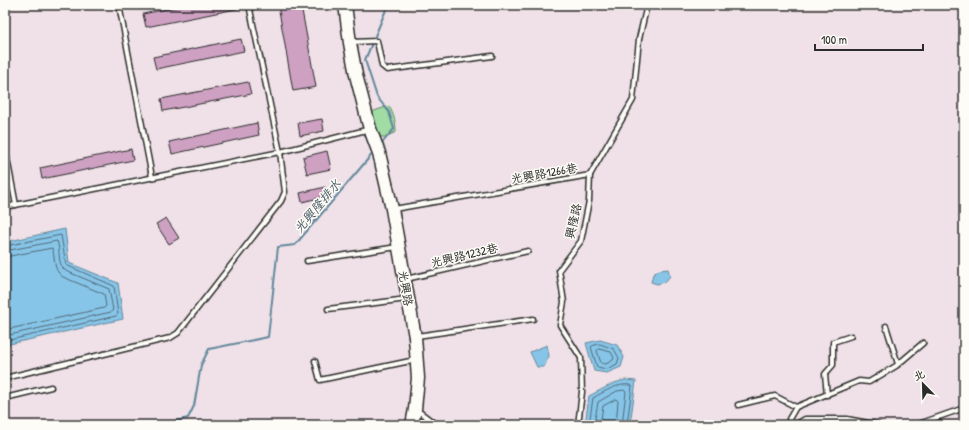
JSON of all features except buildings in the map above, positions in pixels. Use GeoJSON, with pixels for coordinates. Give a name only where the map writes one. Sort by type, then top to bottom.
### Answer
{"type":"FeatureCollection","features":[{"type":"Feature","properties":{"kind":"main road"},"geometry":{"type":"LineString","coordinates":[[345,5],[356,75],[372,134]]}},
{"type":"Feature","properties":{"kind":"main road","name":"光興路"},"geometry":{"type":"LineString","coordinates":[[372,134],[379,153],[392,209],[415,337],[418,378],[412,425]]}},
{"type":"Feature","properties":{"kind":"lane"},"geometry":{"type":"LineString","coordinates":[[119,5],[152,176]]}},
{"type":"Feature","properties":{"kind":"lane"},"geometry":{"type":"LineString","coordinates":[[5,378],[164,340],[178,333],[281,201],[285,192],[280,152],[249,5]]}},
{"type":"Feature","properties":{"kind":"lane","name":"光興路1266巷"},"geometry":{"type":"LineString","coordinates":[[392,209],[590,176],[633,100],[639,39],[647,5]]}},
{"type":"Feature","properties":{"kind":"lane"},"geometry":{"type":"LineString","coordinates":[[350,43],[377,40],[382,66],[387,70],[492,56]]}},
{"type":"Feature","properties":{"kind":"lane"},"geometry":{"type":"LineString","coordinates":[[5,207],[152,176],[372,134]]}},
{"type":"Feature","properties":{"kind":"lane"},"geometry":{"type":"LineString","coordinates":[[5,148],[16,205]]}},
{"type":"Feature","properties":{"kind":"lane","name":"興隆路"},"geometry":{"type":"LineString","coordinates":[[578,425],[582,392],[581,358],[560,325],[564,302],[559,270],[581,241],[588,201],[590,176]]}},
{"type":"Feature","properties":{"kind":"lane"},"geometry":{"type":"LineString","coordinates":[[307,261],[398,247]]}},
{"type":"Feature","properties":{"kind":"lane","name":"光興路1232巷"},"geometry":{"type":"LineString","coordinates":[[404,279],[528,251]]}},
{"type":"Feature","properties":{"kind":"lane"},"geometry":{"type":"LineString","coordinates":[[328,309],[408,299]]}},
{"type":"Feature","properties":{"kind":"lane"},"geometry":{"type":"LineString","coordinates":[[415,337],[533,319]]}},
{"type":"Feature","properties":{"kind":"lane"},"geometry":{"type":"LineString","coordinates":[[886,326],[898,364]]}},
{"type":"Feature","properties":{"kind":"lane"},"geometry":{"type":"LineString","coordinates":[[826,395],[825,374],[833,365],[832,342],[851,336]]}},
{"type":"Feature","properties":{"kind":"lane"},"geometry":{"type":"LineString","coordinates":[[792,425],[789,419],[796,407],[859,381],[869,382],[898,364],[923,343]]}},
{"type":"Feature","properties":{"kind":"lane"},"geometry":{"type":"LineString","coordinates":[[315,361],[320,380],[417,359]]}},
{"type":"Feature","properties":{"kind":"lane"},"geometry":{"type":"LineString","coordinates":[[5,398],[51,387]]}},
{"type":"Feature","properties":{"kind":"lane"},"geometry":{"type":"LineString","coordinates":[[738,405],[775,396],[796,407]]}},
{"type":"Feature","properties":{"kind":"lane"},"geometry":{"type":"LineString","coordinates":[[916,425],[964,408]]}},
{"type":"Feature","properties":{"kind":"lane"},"geometry":{"type":"LineString","coordinates":[[415,409],[437,425]]}},
{"type":"Feature","properties":{"kind":"lane"},"geometry":{"type":"LineString","coordinates":[[795,425],[806,419],[847,419],[879,425]]}},
{"type":"Feature","properties":{"kind":"green space"},"geometry":{"type":"Polygon","coordinates":[[[389,106],[396,125],[396,132],[385,137],[378,137],[371,112],[389,106]]]}},
{"type":"Feature","properties":{"kind":"water"},"geometry":{"type":"Polygon","coordinates":[[[65,229],[69,263],[118,283],[123,319],[5,345],[5,242],[65,229]]]}},
{"type":"Feature","properties":{"kind":"water"},"geometry":{"type":"Polygon","coordinates":[[[668,269],[670,276],[665,282],[657,284],[651,282],[653,274],[660,270],[668,269]]]}},
{"type":"Feature","properties":{"kind":"water"},"geometry":{"type":"Polygon","coordinates":[[[600,340],[617,345],[624,357],[621,367],[607,373],[594,371],[586,343],[600,340]]]}},
{"type":"Feature","properties":{"kind":"water"},"geometry":{"type":"Polygon","coordinates":[[[547,345],[549,356],[544,367],[537,367],[530,352],[547,345]]]}},
{"type":"Feature","properties":{"kind":"water"},"geometry":{"type":"Polygon","coordinates":[[[625,380],[636,381],[630,425],[585,425],[589,396],[614,383],[625,380]]]}},
{"type":"Feature","properties":{"kind":"waterway","name":"光興隆排水"},"geometry":{"type":"LineString","coordinates":[[381,144],[394,129],[389,112],[377,97],[365,60],[388,5]]}},
{"type":"Feature","properties":{"kind":"waterway","name":"光興隆排水"},"geometry":{"type":"LineString","coordinates":[[159,425],[188,418],[194,406],[201,365],[209,349],[268,337],[278,247],[295,245],[374,152]]}}]}
